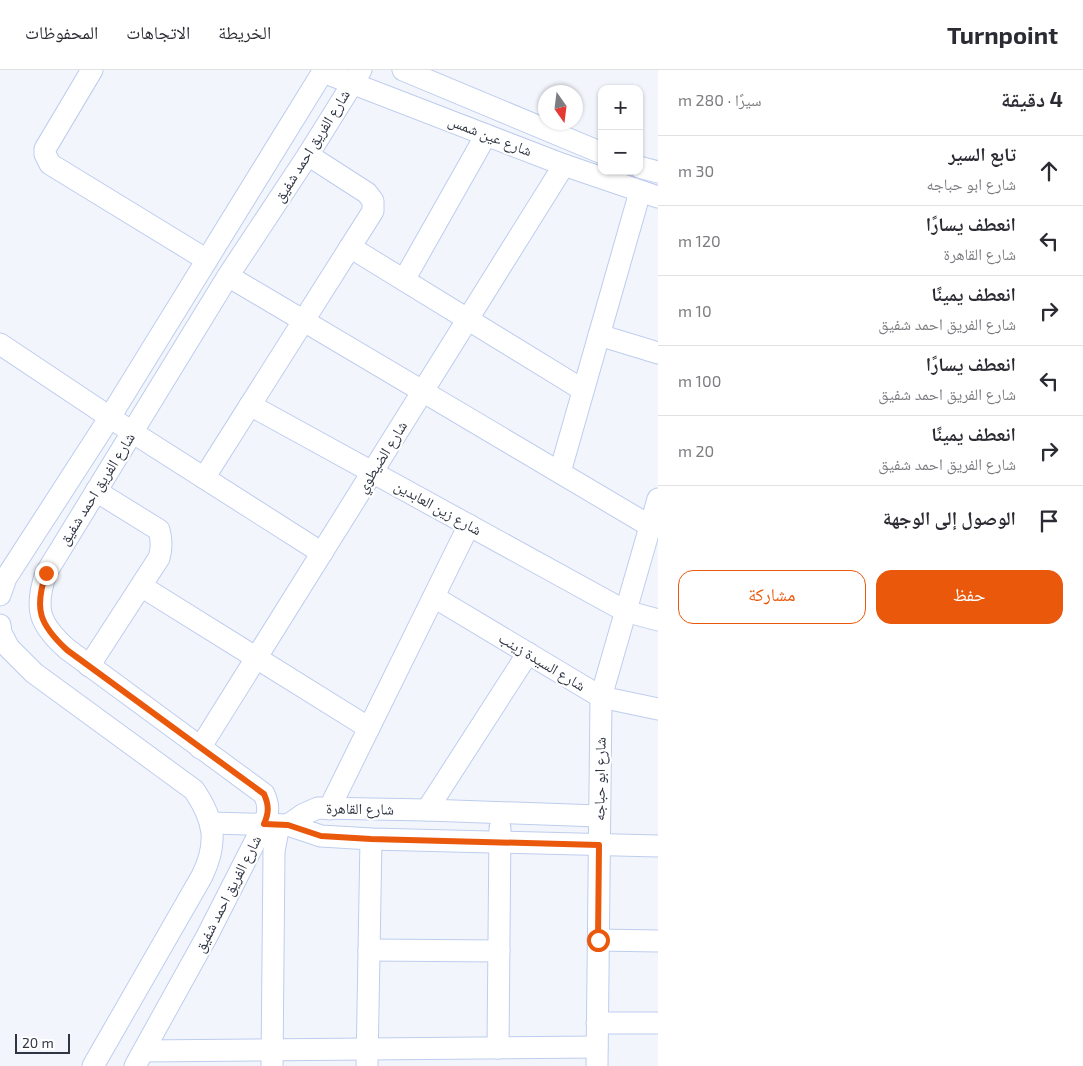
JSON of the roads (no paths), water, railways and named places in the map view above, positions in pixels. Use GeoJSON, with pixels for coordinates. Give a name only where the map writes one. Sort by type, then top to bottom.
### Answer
{"type":"FeatureCollection","features":[{"type":"Feature","properties":{"kind":"street"},"geometry":{"type":"LineString","coordinates":[[92,70],[48,144],[45,154],[46,160],[207,260]]}},
{"type":"Feature","properties":{"kind":"street","name":"شارع عين شمس"},"geometry":{"type":"LineString","coordinates":[[403,70],[598,151]]}},
{"type":"Feature","properties":{"kind":"street","name":"شارع الفريق احمد شفيق"},"geometry":{"type":"LineString","coordinates":[[0,595],[6,578],[110,417],[323,71]]}},
{"type":"Feature","properties":{"kind":"street","name":"شارع عين شمس"},"geometry":{"type":"LineString","coordinates":[[323,71],[356,77],[486,135],[649,195]]}},
{"type":"Feature","properties":{"kind":"street","name":"شارع الفريق احمد شفيق"},"geometry":{"type":"LineString","coordinates":[[140,1059],[207,936],[277,825],[268,810],[264,794],[88,666],[50,635],[41,615],[39,593],[46,573],[132,432],[228,276],[308,155],[356,77]]}},
{"type":"Feature","properties":{"kind":"street"},"geometry":{"type":"LineString","coordinates":[[404,280],[486,135]]}},
{"type":"Feature","properties":{"kind":"street"},"geometry":{"type":"LineString","coordinates":[[204,478],[374,211],[373,201],[367,193],[308,155]]}},
{"type":"Feature","properties":{"kind":"street","name":"شارع الضيطوي"},"geometry":{"type":"LineString","coordinates":[[200,748],[564,165]]}},
{"type":"Feature","properties":{"kind":"street"},"geometry":{"type":"LineString","coordinates":[[643,168],[658,172]]}},
{"type":"Feature","properties":{"kind":"street"},"geometry":{"type":"LineString","coordinates":[[560,472],[599,335],[649,195]]}},
{"type":"Feature","properties":{"kind":"street"},"geometry":{"type":"LineString","coordinates":[[350,247],[583,390]]}},
{"type":"Feature","properties":{"kind":"street"},"geometry":{"type":"LineString","coordinates":[[228,276],[650,526]]}},
{"type":"Feature","properties":{"kind":"street"},"geometry":{"type":"LineString","coordinates":[[599,335],[658,353]]}},
{"type":"Feature","properties":{"kind":"street"},"geometry":{"type":"LineString","coordinates":[[0,344],[132,432],[322,554]]}},
{"type":"Feature","properties":{"kind":"street","name":"شارع زين العابدين"},"geometry":{"type":"LineString","coordinates":[[250,405],[626,611],[658,620]]}},
{"type":"Feature","properties":{"kind":"street"},"geometry":{"type":"LineString","coordinates":[[88,666],[142,586],[159,558],[162,549],[162,539],[158,530],[96,491]]}},
{"type":"Feature","properties":{"kind":"street","name":"شارع ابو حباجه"},"geometry":{"type":"LineString","coordinates":[[597,1057],[600,697],[658,499]]}},
{"type":"Feature","properties":{"kind":"street"},"geometry":{"type":"LineString","coordinates":[[330,809],[469,525]]}},
{"type":"Feature","properties":{"kind":"street"},"geometry":{"type":"LineString","coordinates":[[142,586],[369,728]]}},
{"type":"Feature","properties":{"kind":"street","name":"شارع السيدة زينب"},"geometry":{"type":"LineString","coordinates":[[434,597],[600,697],[658,709]]}},
{"type":"Feature","properties":{"kind":"street","name":"شارع الفريق احمد شفيق"},"geometry":{"type":"LineString","coordinates":[[0,625],[9,648],[34,673],[194,790],[205,806],[211,823],[213,842],[210,859],[202,876],[93,1066]]}},
{"type":"Feature","properties":{"kind":"street"},"geometry":{"type":"LineString","coordinates":[[427,810],[528,653]]}},
{"type":"Feature","properties":{"kind":"street","name":"شارع القاهرة"},"geometry":{"type":"LineString","coordinates":[[277,825],[318,808],[599,816]]}},
{"type":"Feature","properties":{"kind":"street"},"geometry":{"type":"LineString","coordinates":[[498,1048],[500,812]]}},
{"type":"Feature","properties":{"kind":"street"},"geometry":{"type":"LineString","coordinates":[[211,823],[277,825],[274,851],[272,1058]]}},
{"type":"Feature","properties":{"kind":"street","name":"شارع القاهرة"},"geometry":{"type":"LineString","coordinates":[[277,825],[321,836],[371,839],[658,846]]}},
{"type":"Feature","properties":{"kind":"street"},"geometry":{"type":"LineString","coordinates":[[367,1058],[371,839]]}},
{"type":"Feature","properties":{"kind":"street"},"geometry":{"type":"LineString","coordinates":[[598,940],[658,941]]}},
{"type":"Feature","properties":{"kind":"street"},"geometry":{"type":"LineString","coordinates":[[369,950],[499,952]]}},
{"type":"Feature","properties":{"kind":"street"},"geometry":{"type":"LineString","coordinates":[[597,1022],[658,1023]]}},
{"type":"Feature","properties":{"kind":"street"},"geometry":{"type":"LineString","coordinates":[[140,1059],[367,1058],[498,1048],[597,1057]]}}]}
